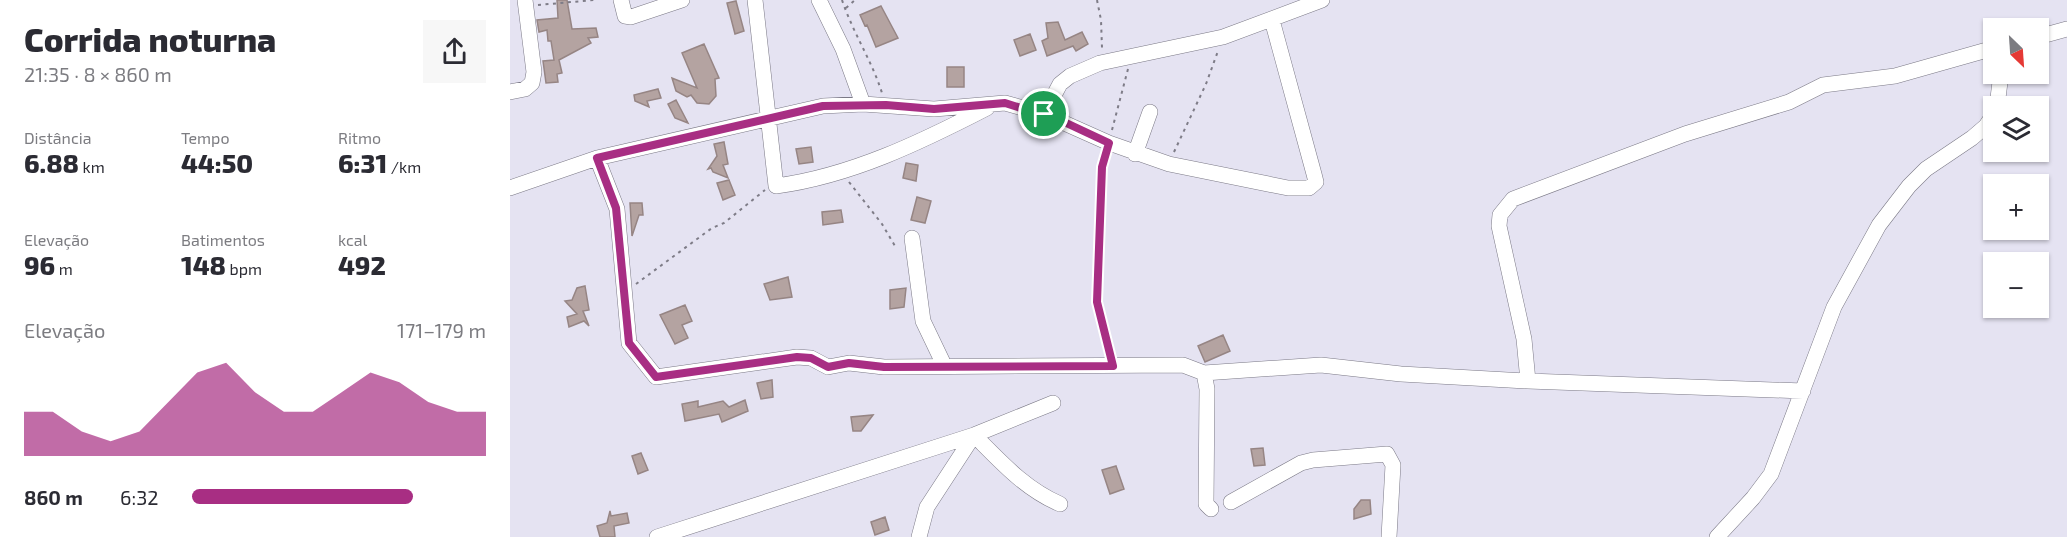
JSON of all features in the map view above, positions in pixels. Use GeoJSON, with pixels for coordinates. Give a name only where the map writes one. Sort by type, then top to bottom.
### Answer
{"type":"FeatureCollection","features":[{"type":"Feature","properties":{"kind":"street"},"geometry":{"type":"LineString","coordinates":[[621,0],[625,16],[631,17],[682,0]]}},
{"type":"Feature","properties":{"kind":"street"},"geometry":{"type":"LineString","coordinates":[[755,0],[774,183],[780,185],[839,171],[895,152],[990,106]]}},
{"type":"Feature","properties":{"kind":"street"},"geometry":{"type":"LineString","coordinates":[[819,0],[843,49],[863,104]]}},
{"type":"Feature","properties":{"kind":"street"},"geometry":{"type":"LineString","coordinates":[[1044,114],[1060,84],[1070,76],[1100,63],[1223,37],[1322,0]]}},
{"type":"Feature","properties":{"kind":"street"},"geometry":{"type":"LineString","coordinates":[[510,92],[525,89],[532,83],[534,72],[526,3]]}},
{"type":"Feature","properties":{"kind":"street"},"geometry":{"type":"LineString","coordinates":[[510,188],[597,158],[823,106],[863,104],[913,109],[990,106],[1005,103],[1044,114],[1109,143],[1169,164],[1288,188],[1309,188],[1316,182],[1272,20]]}},
{"type":"Feature","properties":{"kind":"street"},"geometry":{"type":"LineString","coordinates":[[2049,34],[2067,29]]}},
{"type":"Feature","properties":{"kind":"street"},"geometry":{"type":"LineString","coordinates":[[1528,381],[1524,339],[1499,226],[1500,215],[1513,199],[1684,134],[1789,102],[1823,85],[1895,76],[1983,51]]}},
{"type":"Feature","properties":{"kind":"street"},"geometry":{"type":"LineString","coordinates":[[1135,153],[1150,112]]}},
{"type":"Feature","properties":{"kind":"street"},"geometry":{"type":"LineString","coordinates":[[1717,537],[1771,474],[1834,307],[1878,225],[1909,186],[1926,169],[1983,128]]}},
{"type":"Feature","properties":{"kind":"street"},"geometry":{"type":"LineString","coordinates":[[597,158],[616,208],[629,343],[656,377],[797,357],[811,358],[828,367],[849,363],[884,367],[1182,365],[1204,373],[1321,365],[1401,374],[1528,381],[1803,391]]}},
{"type":"Feature","properties":{"kind":"street"},"geometry":{"type":"LineString","coordinates":[[912,238],[923,321],[945,367]]}},
{"type":"Feature","properties":{"kind":"street"},"geometry":{"type":"LineString","coordinates":[[1204,373],[1207,389],[1206,504],[1211,509]]}},
{"type":"Feature","properties":{"kind":"street"},"geometry":{"type":"LineString","coordinates":[[658,537],[974,435],[1053,403]]}},
{"type":"Feature","properties":{"kind":"street"},"geometry":{"type":"LineString","coordinates":[[974,435],[1024,483],[1040,495],[1060,504]]}},
{"type":"Feature","properties":{"kind":"street"},"geometry":{"type":"LineString","coordinates":[[919,537],[927,507],[974,435]]}},
{"type":"Feature","properties":{"kind":"street"},"geometry":{"type":"LineString","coordinates":[[1231,502],[1301,463],[1387,454],[1393,465],[1389,537]]}},
{"type":"Feature","properties":{"kind":"path"},"geometry":{"type":"LineString","coordinates":[[526,3],[594,0]]}},
{"type":"Feature","properties":{"kind":"path"},"geometry":{"type":"LineString","coordinates":[[842,0],[851,28],[874,68],[886,105]]}},
{"type":"Feature","properties":{"kind":"path"},"geometry":{"type":"LineString","coordinates":[[845,9],[855,0]]}},
{"type":"Feature","properties":{"kind":"path"},"geometry":{"type":"LineString","coordinates":[[1097,0],[1101,20],[1100,63]]}},
{"type":"Feature","properties":{"kind":"path"},"geometry":{"type":"LineString","coordinates":[[1169,164],[1206,84],[1223,37]]}},
{"type":"Feature","properties":{"kind":"path"},"geometry":{"type":"LineString","coordinates":[[1113,366],[1097,302],[1100,196],[1102,167],[1132,55]]}},
{"type":"Feature","properties":{"kind":"path"},"geometry":{"type":"LineString","coordinates":[[839,171],[860,194],[895,246]]}},
{"type":"Feature","properties":{"kind":"path"},"geometry":{"type":"LineString","coordinates":[[624,294],[667,260],[724,223],[774,183]]}},
{"type":"Feature","properties":{"kind":"building"},"geometry":{"type":"Polygon","coordinates":[[[557,0],[567,0],[572,29],[596,28],[598,37],[588,38],[591,43],[559,60],[562,73],[557,74],[558,82],[546,83],[543,61],[554,60],[547,30],[539,32],[537,20],[558,18],[557,0]]]}},
{"type":"Feature","properties":{"kind":"building"},"geometry":{"type":"Polygon","coordinates":[[[736,1],[744,31],[735,34],[727,3],[736,1]]]}},
{"type":"Feature","properties":{"kind":"building"},"geometry":{"type":"Polygon","coordinates":[[[881,6],[898,38],[876,47],[860,15],[881,6]]]}},
{"type":"Feature","properties":{"kind":"building"},"geometry":{"type":"Polygon","coordinates":[[[1058,22],[1065,40],[1082,32],[1088,44],[1076,51],[1073,46],[1047,56],[1042,41],[1048,38],[1046,23],[1058,22]]]}},
{"type":"Feature","properties":{"kind":"building"},"geometry":{"type":"Polygon","coordinates":[[[1030,34],[1036,50],[1020,56],[1014,40],[1030,34]]]}},
{"type":"Feature","properties":{"kind":"building"},"geometry":{"type":"Polygon","coordinates":[[[704,44],[719,78],[715,79],[716,96],[709,104],[697,103],[691,95],[687,97],[676,91],[672,78],[697,88],[682,53],[704,44]]]}},
{"type":"Feature","properties":{"kind":"building"},"geometry":{"type":"Polygon","coordinates":[[[947,67],[964,67],[964,87],[947,87],[947,67]]]}},
{"type":"Feature","properties":{"kind":"building"},"geometry":{"type":"Polygon","coordinates":[[[658,89],[661,98],[647,101],[649,107],[635,101],[634,95],[658,89]]]}},
{"type":"Feature","properties":{"kind":"building"},"geometry":{"type":"Polygon","coordinates":[[[676,100],[688,123],[675,118],[668,104],[676,100]]]}},
{"type":"Feature","properties":{"kind":"building"},"geometry":{"type":"Polygon","coordinates":[[[724,142],[728,164],[723,165],[728,178],[713,172],[711,168],[708,169],[717,156],[714,144],[724,142]]]}},
{"type":"Feature","properties":{"kind":"building"},"geometry":{"type":"Polygon","coordinates":[[[811,147],[813,162],[799,164],[796,149],[811,147]]]}},
{"type":"Feature","properties":{"kind":"building"},"geometry":{"type":"Polygon","coordinates":[[[906,163],[918,165],[916,181],[903,178],[906,163]]]}},
{"type":"Feature","properties":{"kind":"building"},"geometry":{"type":"Polygon","coordinates":[[[729,180],[735,195],[723,200],[717,183],[729,180]]]}},
{"type":"Feature","properties":{"kind":"building"},"geometry":{"type":"Polygon","coordinates":[[[917,197],[931,201],[925,223],[911,220],[917,197]]]}},
{"type":"Feature","properties":{"kind":"building"},"geometry":{"type":"Polygon","coordinates":[[[630,203],[642,203],[643,215],[639,215],[632,236],[630,203]]]}},
{"type":"Feature","properties":{"kind":"building"},"geometry":{"type":"Polygon","coordinates":[[[841,210],[843,222],[823,225],[822,212],[841,210]]]}},
{"type":"Feature","properties":{"kind":"building"},"geometry":{"type":"Polygon","coordinates":[[[788,277],[792,297],[770,300],[764,284],[788,277]]]}},
{"type":"Feature","properties":{"kind":"building"},"geometry":{"type":"Polygon","coordinates":[[[585,286],[589,310],[583,311],[589,326],[584,321],[569,327],[567,317],[577,314],[565,301],[572,300],[577,288],[585,286]]]}},
{"type":"Feature","properties":{"kind":"building"},"geometry":{"type":"Polygon","coordinates":[[[906,288],[904,307],[890,309],[890,290],[906,288]]]}},
{"type":"Feature","properties":{"kind":"building"},"geometry":{"type":"Polygon","coordinates":[[[685,305],[692,321],[682,325],[688,338],[675,344],[660,315],[685,305]]]}},
{"type":"Feature","properties":{"kind":"building"},"geometry":{"type":"Polygon","coordinates":[[[1223,335],[1230,351],[1205,362],[1198,346],[1223,335]]]}},
{"type":"Feature","properties":{"kind":"building"},"geometry":{"type":"Polygon","coordinates":[[[772,380],[773,397],[761,399],[757,383],[772,380]]]}},
{"type":"Feature","properties":{"kind":"building"},"geometry":{"type":"Polygon","coordinates":[[[745,400],[748,411],[722,422],[719,414],[685,421],[682,404],[698,401],[698,407],[723,401],[729,407],[745,400]]]}},
{"type":"Feature","properties":{"kind":"building"},"geometry":{"type":"Polygon","coordinates":[[[873,415],[861,431],[853,431],[851,417],[873,415]]]}},
{"type":"Feature","properties":{"kind":"building"},"geometry":{"type":"Polygon","coordinates":[[[1263,448],[1265,465],[1254,466],[1251,449],[1263,448]]]}},
{"type":"Feature","properties":{"kind":"building"},"geometry":{"type":"Polygon","coordinates":[[[641,453],[648,470],[638,474],[632,456],[641,453]]]}},
{"type":"Feature","properties":{"kind":"building"},"geometry":{"type":"Polygon","coordinates":[[[1116,466],[1124,489],[1110,494],[1102,470],[1116,466]]]}},
{"type":"Feature","properties":{"kind":"building"},"geometry":{"type":"Polygon","coordinates":[[[1361,500],[1370,500],[1371,514],[1354,519],[1354,509],[1361,500]]]}},
{"type":"Feature","properties":{"kind":"building"},"geometry":{"type":"Polygon","coordinates":[[[610,511],[611,516],[627,513],[629,523],[614,526],[615,537],[600,537],[597,526],[607,523],[610,511]]]}},
{"type":"Feature","properties":{"kind":"building"},"geometry":{"type":"Polygon","coordinates":[[[885,517],[889,530],[875,535],[871,522],[885,517]]]}},
{"type":"Feature","properties":{"kind":"route"},"geometry":{"type":"LineString","coordinates":[[1005,103],[1044,114],[1109,143],[1102,167],[1099,206],[1097,302],[1113,366],[884,367],[867,363],[849,363],[828,367],[811,358],[797,357],[656,377],[629,343],[616,208],[597,158],[823,106],[863,104],[934,109],[1005,103]]}}]}
